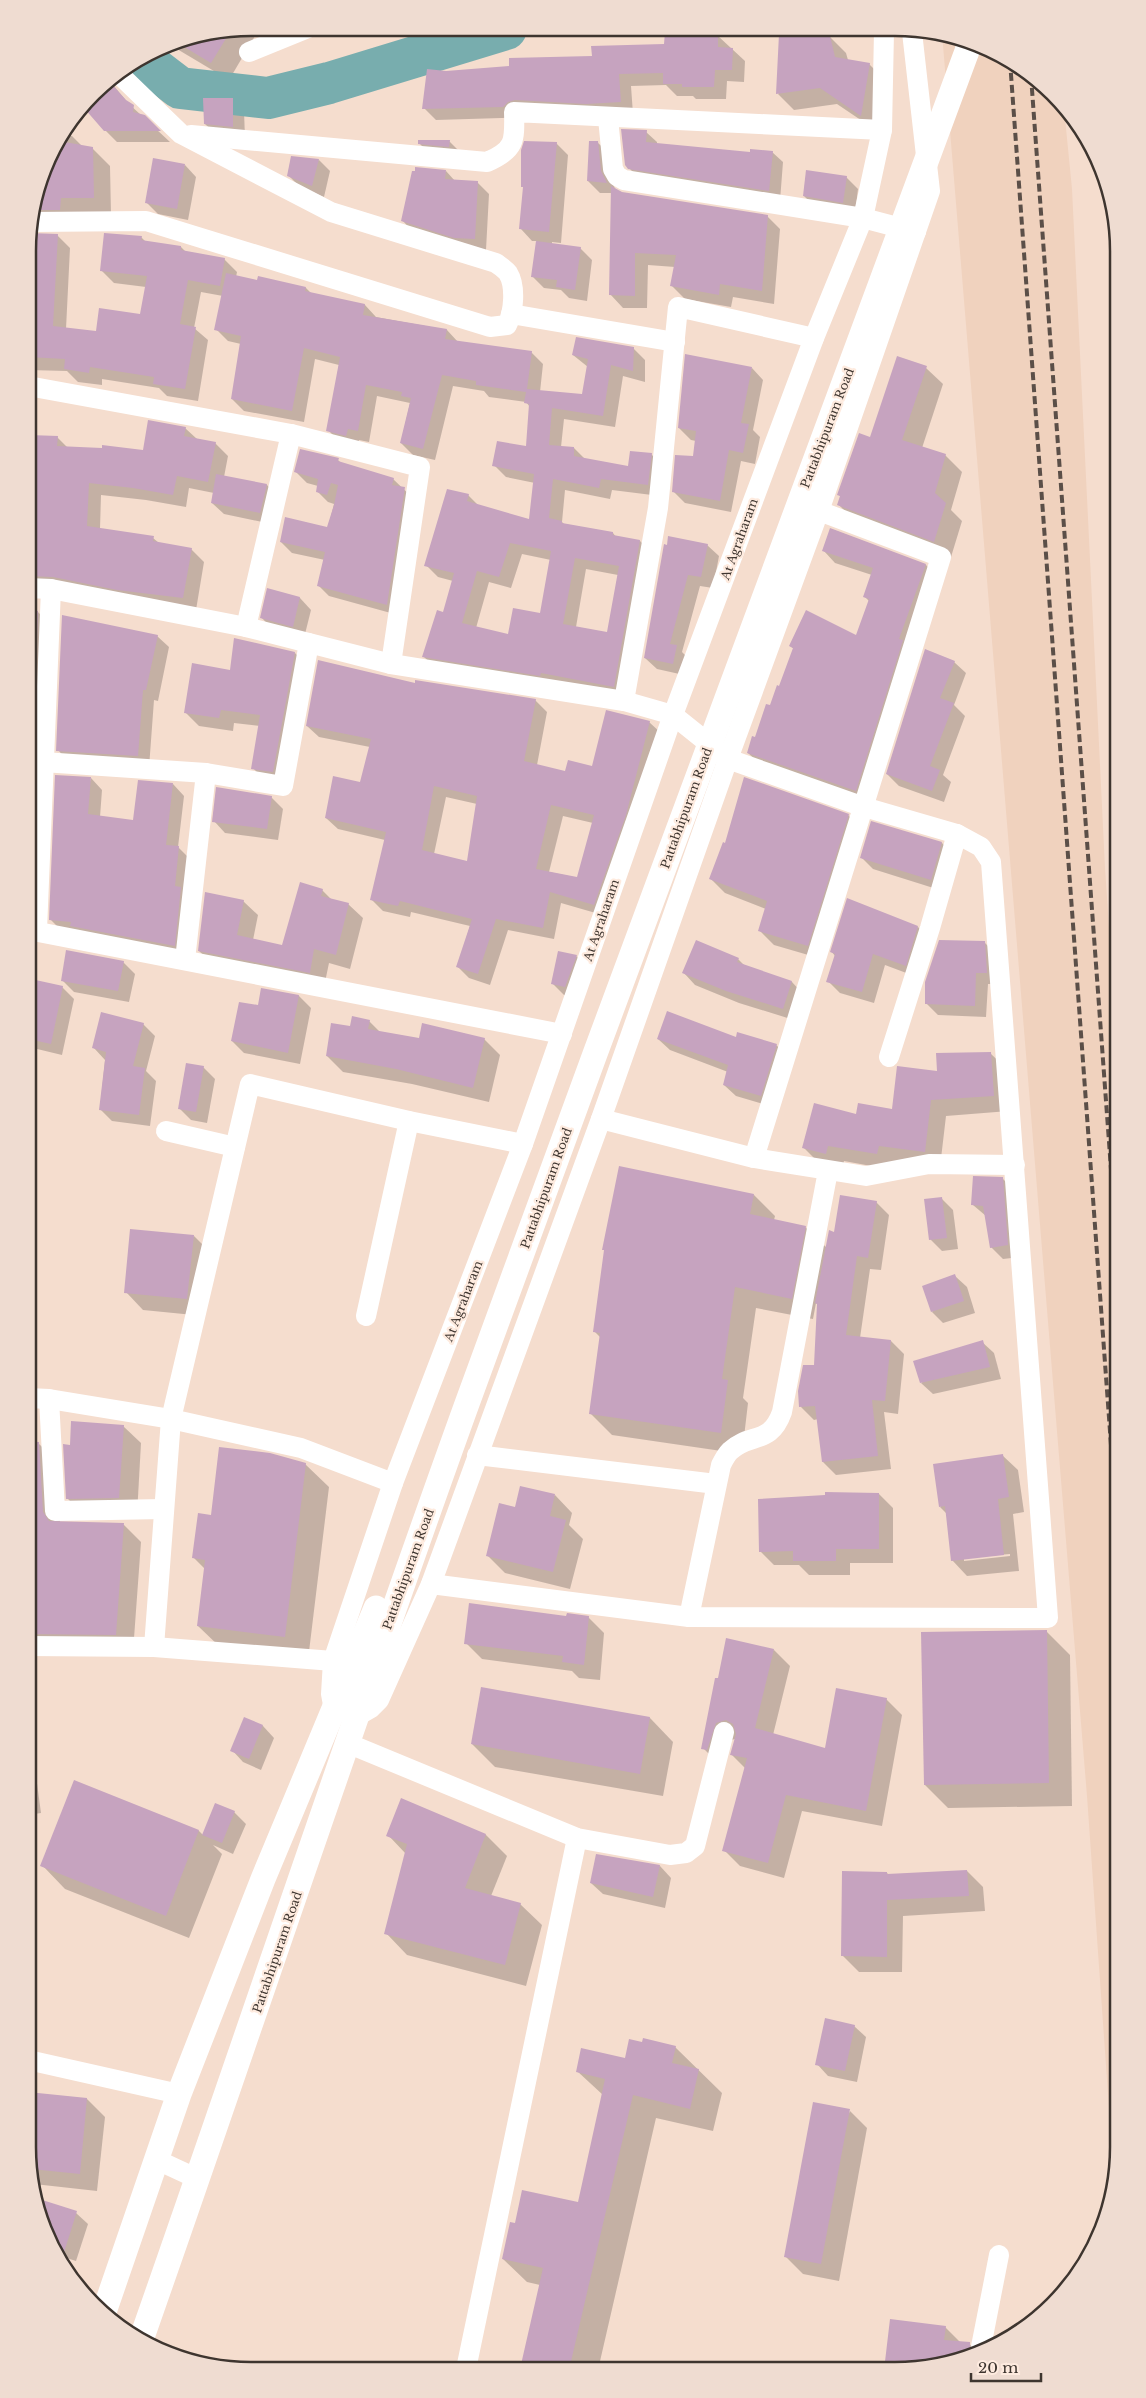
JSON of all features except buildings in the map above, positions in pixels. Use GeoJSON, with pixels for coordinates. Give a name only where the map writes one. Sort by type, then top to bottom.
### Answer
{"type":"FeatureCollection","features":[{"type":"Feature","properties":{"kind":"street"},"geometry":{"type":"LineString","coordinates":[[249,52],[288,36]]}},
{"type":"Feature","properties":{"kind":"street","name":"At Agraharam"},"geometry":{"type":"LineString","coordinates":[[345,1714],[331,1694],[333,1661],[394,1483],[523,1144],[673,715],[814,338],[863,218],[882,130],[884,36]]}},
{"type":"Feature","properties":{"kind":"street"},"geometry":{"type":"LineString","coordinates":[[345,1714],[371,1708],[379,1700],[431,1584],[476,1455],[601,1119],[728,759],[819,511],[930,191],[913,37]]}},
{"type":"Feature","properties":{"kind":"street","name":"Pattabhipuram Road"},"geometry":{"type":"LineString","coordinates":[[106,2305],[155,2159],[263,1879],[345,1714],[954,45]]}},
{"type":"Feature","properties":{"kind":"street","name":"Pattabhipuram Road"},"geometry":{"type":"LineString","coordinates":[[462,1396],[716,725],[968,49]]}},
{"type":"Feature","properties":{"kind":"street"},"geometry":{"type":"LineString","coordinates":[[38,222],[146,221],[490,327],[507,325],[511,314],[512,283],[508,272],[496,263],[331,212],[181,134],[124,78]]}},
{"type":"Feature","properties":{"kind":"street"},"geometry":{"type":"LineString","coordinates":[[181,134],[487,162],[504,155],[515,138],[514,112],[882,130]]}},
{"type":"Feature","properties":{"kind":"street"},"geometry":{"type":"LineString","coordinates":[[608,118],[614,169],[616,176],[624,180],[863,218],[916,232]]}},
{"type":"Feature","properties":{"kind":"street"},"geometry":{"type":"LineString","coordinates":[[624,701],[658,508],[678,307],[814,338]]}},
{"type":"Feature","properties":{"kind":"street"},"geometry":{"type":"LineString","coordinates":[[511,314],[675,342]]}},
{"type":"Feature","properties":{"kind":"street"},"geometry":{"type":"LineString","coordinates":[[36,387],[291,434],[420,467],[391,664]]}},
{"type":"Feature","properties":{"kind":"street"},"geometry":{"type":"LineString","coordinates":[[246,627],[291,434]]}},
{"type":"Feature","properties":{"kind":"street"},"geometry":{"type":"LineString","coordinates":[[754,1158],[941,557],[819,511]]}},
{"type":"Feature","properties":{"kind":"street"},"geometry":{"type":"LineString","coordinates":[[36,588],[51,589],[246,627],[391,664],[624,701],[673,715],[728,759],[864,807],[957,834],[981,847],[991,862],[1048,1618],[689,1617],[431,1584]]}},
{"type":"Feature","properties":{"kind":"street"},"geometry":{"type":"LineString","coordinates":[[51,589],[36,762],[206,772],[283,786],[309,644]]}},
{"type":"Feature","properties":{"kind":"street"},"geometry":{"type":"LineString","coordinates":[[184,960],[206,772]]}},
{"type":"Feature","properties":{"kind":"street"},"geometry":{"type":"LineString","coordinates":[[889,1057],[930,928],[957,834]]}},
{"type":"Feature","properties":{"kind":"street"},"geometry":{"type":"LineString","coordinates":[[36,931],[562,1034]]}},
{"type":"Feature","properties":{"kind":"street"},"geometry":{"type":"LineString","coordinates":[[154,1647],[171,1419],[250,1084],[409,1121],[523,1144]]}},
{"type":"Feature","properties":{"kind":"street"},"geometry":{"type":"LineString","coordinates":[[601,1119],[754,1158],[866,1176],[929,1164],[1015,1165]]}},
{"type":"Feature","properties":{"kind":"street"},"geometry":{"type":"LineString","coordinates":[[366,1316],[409,1121]]}},
{"type":"Feature","properties":{"kind":"street"},"geometry":{"type":"LineString","coordinates":[[166,1131],[235,1147]]}},
{"type":"Feature","properties":{"kind":"street"},"geometry":{"type":"LineString","coordinates":[[689,1617],[720,1465],[730,1451],[770,1433],[778,1425],[828,1171]]}},
{"type":"Feature","properties":{"kind":"street"},"geometry":{"type":"LineString","coordinates":[[36,1398],[171,1419],[301,1448],[394,1483]]}},
{"type":"Feature","properties":{"kind":"street"},"geometry":{"type":"LineString","coordinates":[[49,1399],[54,1511],[164,1509]]}},
{"type":"Feature","properties":{"kind":"street"},"geometry":{"type":"LineString","coordinates":[[476,1455],[716,1484]]}},
{"type":"Feature","properties":{"kind":"street"},"geometry":{"type":"LineString","coordinates":[[36,1646],[154,1647],[333,1661]]}},
{"type":"Feature","properties":{"kind":"street","name":"Pattabhipuram Road"},"geometry":{"type":"LineString","coordinates":[[144,2333],[347,1743],[345,1714]]}},
{"type":"Feature","properties":{"kind":"street"},"geometry":{"type":"LineString","coordinates":[[347,1743],[577,1838],[670,1855],[686,1853],[695,1846],[724,1732]]}},
{"type":"Feature","properties":{"kind":"street"},"geometry":{"type":"LineString","coordinates":[[467,2362],[577,1838]]}},
{"type":"Feature","properties":{"kind":"street"},"geometry":{"type":"LineString","coordinates":[[36,2062],[179,2094]]}},
{"type":"Feature","properties":{"kind":"street"},"geometry":{"type":"LineString","coordinates":[[155,2159],[198,2178]]}},
{"type":"Feature","properties":{"kind":"street"},"geometry":{"type":"LineString","coordinates":[[982,2343],[999,2255]]}},
{"type":"Feature","properties":{"kind":"shaded area"},"geometry":{"type":"Polygon","coordinates":[[[943,42],[990,58],[1014,72],[1037,90],[1056,109],[1065,120],[1072,189],[1110,942],[1110,2122],[1087,1796],[943,42]]]}},
{"type":"Feature","properties":{"kind":"waterway"},"geometry":{"type":"LineString","coordinates":[[147,63],[180,88],[268,98],[329,83],[483,36]]}},
{"type":"Feature","properties":{"kind":"railway"},"geometry":{"type":"LineString","coordinates":[[1011,70],[1110,1431]]}},
{"type":"Feature","properties":{"kind":"railway"},"geometry":{"type":"LineString","coordinates":[[1032,86],[1110,1156]]}}]}
